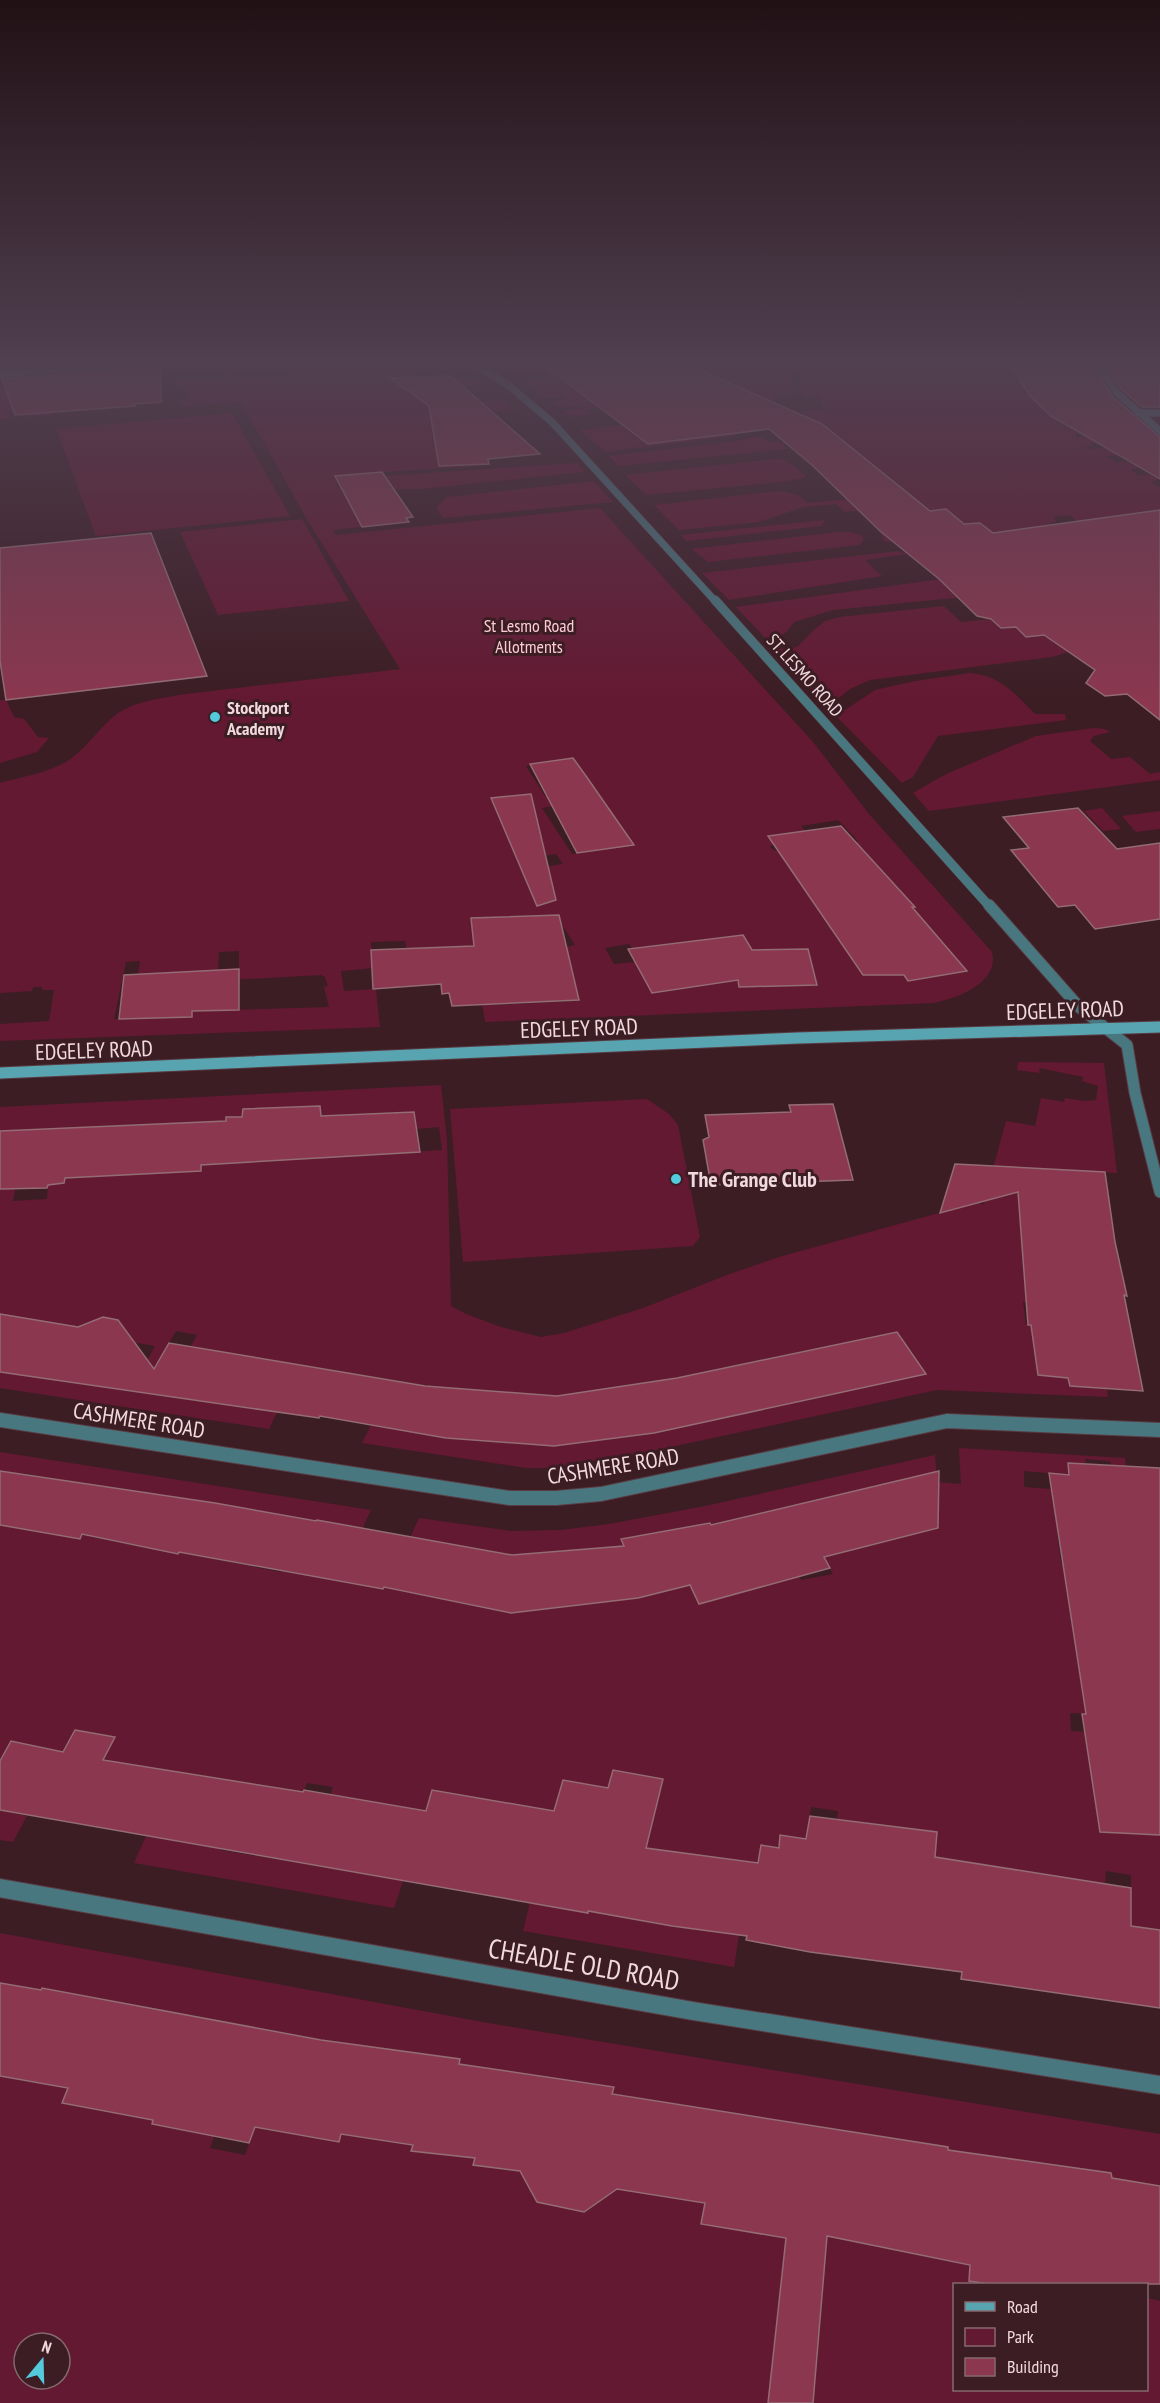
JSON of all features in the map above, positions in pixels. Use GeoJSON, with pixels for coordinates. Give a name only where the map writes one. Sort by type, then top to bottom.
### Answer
{"type":"FeatureCollection","features":[{"type":"Feature","properties":{"kind":"main road","name":"EDGELEY ROAD"},"geometry":{"type":"LineString","coordinates":[[0,1073],[798,1038],[1160,1027]]}},
{"type":"Feature","properties":{"kind":"street","name":"ST. LESMO ROAD"},"geometry":{"type":"LineString","coordinates":[[598,472],[863,763],[1078,1007],[1127,1045],[1135,1093],[1160,1192]]}},
{"type":"Feature","properties":{"kind":"street","name":"CASHMERE ROAD"},"geometry":{"type":"LineString","coordinates":[[0,1420],[510,1498],[534,1499],[559,1499],[602,1494],[947,1421],[1160,1430]]}},
{"type":"Feature","properties":{"kind":"street","name":"CHEADLE OLD ROAD"},"geometry":{"type":"LineString","coordinates":[[0,1888],[693,2011],[1160,2085]]}},
{"type":"Feature","properties":{"kind":"green space"},"geometry":{"type":"Polygon","coordinates":[[[72,472],[265,472],[290,516],[96,536],[72,472]]]}},
{"type":"Feature","properties":{"kind":"green space","name":"St Lesmo Road Allotments"},"geometry":{"type":"Polygon","coordinates":[[[280,472],[383,472],[355,474],[356,478],[338,480],[340,484],[336,486],[344,489],[340,490],[349,498],[369,496],[371,499],[349,502],[356,516],[366,515],[369,520],[359,521],[361,527],[333,530],[336,535],[600,508],[813,742],[869,814],[992,952],[993,963],[983,981],[953,998],[933,1003],[485,1022],[476,962],[434,963],[434,973],[427,972],[417,967],[410,959],[405,941],[371,942],[374,968],[341,971],[344,991],[376,989],[380,1027],[0,1041],[0,1024],[49,1021],[54,990],[33,987],[32,991],[0,993],[0,783],[42,772],[66,762],[117,714],[138,704],[178,695],[400,669],[308,521],[280,472]],[[573,758],[526,766],[545,796],[593,790],[573,758]],[[518,795],[490,798],[499,816],[528,812],[518,795]],[[600,799],[542,808],[572,854],[630,845],[621,832],[615,833],[600,814],[610,812],[600,799]],[[838,820],[801,826],[805,831],[783,834],[787,840],[775,842],[770,847],[779,852],[797,850],[810,866],[869,858],[863,851],[854,851],[848,843],[858,841],[838,820]],[[556,854],[517,860],[524,870],[563,864],[556,854]],[[874,862],[812,871],[816,877],[798,880],[805,891],[825,888],[838,904],[903,895],[888,878],[878,879],[872,871],[881,870],[874,862]],[[905,899],[844,910],[873,944],[934,934],[928,925],[920,926],[905,908],[913,907],[905,899]],[[562,925],[546,927],[550,932],[547,933],[557,949],[575,945],[562,925]],[[693,941],[632,948],[629,944],[605,948],[614,964],[635,962],[652,993],[682,988],[675,974],[700,971],[695,961],[702,960],[707,951],[703,945],[693,941]],[[931,942],[882,951],[908,981],[966,972],[949,951],[941,953],[931,942]],[[808,949],[733,950],[739,987],[757,987],[757,980],[799,980],[800,986],[817,985],[808,949]],[[239,951],[219,952],[218,969],[239,968],[239,951]],[[552,959],[532,960],[533,968],[491,969],[494,1005],[578,1001],[572,968],[554,968],[552,959]],[[140,961],[126,962],[114,1019],[192,1017],[192,1010],[215,1009],[216,992],[144,994],[145,985],[140,985],[143,974],[138,974],[140,961]],[[321,975],[229,980],[227,1010],[329,1007],[324,987],[328,986],[325,977],[321,975]]]}},
{"type":"Feature","properties":{"kind":"green space"},"geometry":{"type":"Polygon","coordinates":[[[441,472],[584,472],[422,489],[390,489],[383,476],[441,472]]]}},
{"type":"Feature","properties":{"kind":"green space"},"geometry":{"type":"Polygon","coordinates":[[[652,472],[802,472],[805,478],[646,495],[625,475],[652,472]]]}},
{"type":"Feature","properties":{"kind":"green space"},"geometry":{"type":"Polygon","coordinates":[[[838,472],[1134,472],[1140,476],[1152,474],[1160,479],[1150,482],[1160,487],[1160,563],[1084,647],[1052,657],[870,680],[850,689],[827,707],[775,650],[797,647],[825,621],[840,617],[944,606],[961,622],[991,619],[1001,628],[1016,627],[1026,637],[1052,634],[974,596],[833,610],[794,622],[787,632],[776,638],[766,639],[736,607],[993,572],[1078,522],[1070,515],[1053,517],[1057,521],[1037,528],[905,544],[884,541],[880,531],[987,528],[980,523],[867,518],[838,472]]]}},
{"type":"Feature","properties":{"kind":"green space"},"geometry":{"type":"Polygon","coordinates":[[[594,481],[613,502],[443,518],[436,508],[447,497],[594,481]]]}},
{"type":"Feature","properties":{"kind":"green space"},"geometry":{"type":"Polygon","coordinates":[[[781,491],[798,495],[807,503],[850,499],[863,510],[845,512],[836,504],[803,507],[759,522],[679,530],[654,505],[781,491]]]}},
{"type":"Feature","properties":{"kind":"green space"},"geometry":{"type":"Polygon","coordinates":[[[302,519],[349,601],[218,615],[180,532],[302,519]]]}},
{"type":"Feature","properties":{"kind":"green space"},"geometry":{"type":"Polygon","coordinates":[[[824,520],[822,526],[686,541],[681,535],[824,520]]]}},
{"type":"Feature","properties":{"kind":"green space"},"geometry":{"type":"Polygon","coordinates":[[[851,532],[863,536],[863,541],[859,545],[708,562],[692,549],[851,532]]]}},
{"type":"Feature","properties":{"kind":"green space"},"geometry":{"type":"Polygon","coordinates":[[[898,551],[908,554],[865,560],[882,576],[729,600],[702,573],[898,551]]]}},
{"type":"Feature","properties":{"kind":"green space"},"geometry":{"type":"Polygon","coordinates":[[[970,673],[990,677],[1006,687],[1035,714],[1065,714],[1066,720],[938,736],[913,777],[902,783],[836,716],[875,690],[915,681],[970,673]]]}},
{"type":"Feature","properties":{"kind":"green space"},"geometry":{"type":"Polygon","coordinates":[[[0,700],[6,700],[14,717],[24,719],[38,737],[49,738],[37,752],[0,763],[0,700]]]}},
{"type":"Feature","properties":{"kind":"green space"},"geometry":{"type":"Polygon","coordinates":[[[1094,728],[1110,732],[1094,736],[1090,741],[1111,759],[1130,757],[1150,774],[1160,772],[1160,780],[929,811],[913,793],[946,774],[1036,736],[1094,728]]]}},
{"type":"Feature","properties":{"kind":"green space"},"geometry":{"type":"Polygon","coordinates":[[[1102,808],[1121,829],[1103,831],[1084,811],[1102,808]]]}},
{"type":"Feature","properties":{"kind":"green space"},"geometry":{"type":"Polygon","coordinates":[[[1160,811],[1160,829],[1136,832],[1122,816],[1160,811]]]}},
{"type":"Feature","properties":{"kind":"green space"},"geometry":{"type":"Polygon","coordinates":[[[1018,1062],[1104,1063],[1117,1173],[1034,1168],[1045,1221],[1020,1220],[1022,1239],[1058,1303],[1023,1302],[1026,1324],[1061,1327],[1062,1348],[1034,1347],[1038,1375],[1068,1378],[1070,1386],[1107,1389],[1108,1397],[937,1390],[657,1450],[549,1468],[526,1468],[362,1443],[371,1425],[434,1387],[351,1373],[338,1399],[329,1397],[341,1371],[301,1366],[235,1405],[277,1412],[269,1429],[0,1388],[0,1189],[15,1189],[13,1201],[47,1199],[48,1185],[64,1183],[66,1165],[63,1128],[0,1131],[0,1107],[441,1085],[447,1140],[451,1306],[501,1327],[541,1337],[564,1333],[643,1308],[779,1257],[979,1202],[983,1205],[1006,1121],[1035,1126],[1041,1098],[1064,1102],[1065,1098],[1096,1100],[1098,1086],[1082,1081],[1083,1077],[1040,1068],[1039,1073],[1017,1070],[1018,1062]],[[320,1106],[243,1109],[242,1117],[321,1121],[320,1106]],[[413,1112],[378,1113],[339,1156],[442,1150],[439,1127],[416,1129],[413,1112]],[[173,1123],[98,1126],[91,1160],[102,1175],[200,1171],[201,1152],[173,1123]],[[103,1317],[131,1390],[155,1346],[114,1339],[121,1324],[118,1320],[103,1317]],[[176,1331],[141,1390],[222,1404],[246,1358],[189,1349],[197,1335],[176,1331]],[[897,1332],[887,1382],[926,1373],[897,1332]],[[808,1350],[728,1367],[753,1412],[835,1393],[808,1350]],[[720,1370],[635,1386],[656,1431],[720,1370]]]}},
{"type":"Feature","properties":{"kind":"green space"},"geometry":{"type":"Polygon","coordinates":[[[647,1099],[669,1114],[678,1125],[700,1237],[693,1246],[463,1262],[450,1109],[647,1099]]]}},
{"type":"Feature","properties":{"kind":"green space"},"geometry":{"type":"Polygon","coordinates":[[[959,1448],[1125,1458],[1126,1466],[1112,1465],[1110,1461],[1085,1459],[1086,1463],[1080,1463],[1081,1468],[1069,1475],[1024,1471],[1024,1487],[1051,1489],[1053,1505],[1085,1507],[1086,1533],[1057,1532],[1061,1563],[1093,1564],[1077,1652],[1081,1684],[1119,1715],[1070,1713],[1071,1731],[1087,1732],[1160,1835],[1160,1930],[1131,1927],[1131,1875],[1106,1871],[1105,1884],[986,1865],[982,1903],[832,1869],[838,1811],[811,1807],[806,1839],[780,1836],[779,1848],[751,1909],[743,1909],[734,1967],[523,1931],[530,1902],[588,1913],[609,1824],[653,1819],[663,1779],[613,1770],[608,1788],[563,1780],[554,1813],[432,1790],[426,1811],[371,1802],[347,1871],[403,1881],[394,1908],[134,1863],[146,1836],[198,1844],[225,1779],[125,1764],[88,1801],[108,1760],[104,1759],[115,1737],[64,1752],[11,1741],[0,1761],[0,1525],[80,1539],[107,1488],[22,1473],[0,1510],[0,1491],[11,1473],[0,1471],[0,1452],[371,1510],[362,1529],[317,1520],[292,1571],[382,1589],[394,1562],[399,1562],[419,1518],[511,1531],[560,1530],[609,1524],[705,1506],[935,1455],[937,1482],[961,1484],[959,1448]],[[927,1474],[892,1539],[938,1527],[939,1495],[927,1474]],[[119,1489],[92,1537],[178,1554],[203,1503],[119,1489]],[[303,1519],[190,1554],[280,1572],[303,1519]],[[710,1523],[666,1532],[644,1596],[690,1585],[699,1604],[728,1596],[737,1575],[710,1523]],[[416,1538],[395,1589],[505,1554],[416,1538]],[[610,1547],[564,1552],[616,1569],[610,1547]],[[823,1556],[792,1563],[801,1580],[833,1574],[823,1556]],[[247,1783],[220,1850],[324,1867],[349,1799],[330,1796],[333,1787],[307,1783],[303,1792],[247,1783]],[[644,1848],[612,1915],[731,1934],[644,1848]]]}},
{"type":"Feature","properties":{"kind":"green space"},"geometry":{"type":"Polygon","coordinates":[[[0,1810],[27,1816],[13,1842],[0,1840],[0,1810]]]}},
{"type":"Feature","properties":{"kind":"green space"},"geometry":{"type":"Polygon","coordinates":[[[0,1933],[488,2023],[1160,2134],[1160,2186],[1130,2182],[1132,2283],[1087,2283],[1086,2267],[1114,2271],[1111,2173],[985,2155],[984,2186],[971,2203],[969,2281],[982,2283],[953,2283],[953,2391],[1148,2391],[1148,2298],[1160,2301],[1160,2403],[0,2403],[0,1933]],[[42,1988],[6,2077],[29,2082],[32,2076],[69,2084],[62,2103],[96,2109],[103,2090],[128,2094],[159,2009],[42,1988]],[[192,2015],[152,2124],[200,2133],[211,2108],[223,2111],[210,2148],[245,2155],[256,2123],[292,2083],[307,2037],[192,2015]],[[460,2059],[314,2137],[339,2142],[342,2133],[413,2145],[412,2152],[439,2154],[460,2059]],[[493,2069],[474,2165],[506,2170],[508,2162],[595,2204],[613,2087],[493,2069]],[[656,2101],[706,2197],[701,2224],[765,2234],[777,2120],[656,2101]],[[886,2138],[945,2199],[948,2147],[886,2138]],[[781,2282],[773,2356],[817,2363],[823,2289],[781,2282]]]}},
{"type":"Feature","properties":{"kind":"building"},"geometry":{"type":"Polygon","coordinates":[[[382,472],[413,517],[406,518],[409,522],[362,527],[335,476],[382,472]]]}},
{"type":"Feature","properties":{"kind":"building"},"geometry":{"type":"Polygon","coordinates":[[[819,472],[882,472],[930,511],[946,509],[964,524],[980,523],[993,533],[1160,510],[1160,720],[1127,694],[1105,696],[1086,683],[1095,670],[1044,635],[1026,637],[1016,627],[1001,628],[991,619],[977,616],[939,579],[880,531],[819,472]]]}},
{"type":"Feature","properties":{"kind":"building"},"geometry":{"type":"Polygon","coordinates":[[[1148,472],[1160,472],[1160,479],[1148,472]]]}},
{"type":"Feature","properties":{"kind":"building"},"geometry":{"type":"Polygon","coordinates":[[[151,533],[207,676],[6,700],[0,661],[0,548],[151,533]]]}},
{"type":"Feature","properties":{"kind":"building"},"geometry":{"type":"Polygon","coordinates":[[[573,758],[634,845],[577,853],[530,764],[573,758]]]}},
{"type":"Feature","properties":{"kind":"building"},"geometry":{"type":"Polygon","coordinates":[[[531,794],[556,900],[537,906],[491,798],[531,794]]]}},
{"type":"Feature","properties":{"kind":"building"},"geometry":{"type":"Polygon","coordinates":[[[1078,808],[1117,849],[1160,843],[1160,919],[1095,929],[1075,905],[1058,907],[1011,850],[1029,848],[1003,817],[1078,808]]]}},
{"type":"Feature","properties":{"kind":"building"},"geometry":{"type":"Polygon","coordinates":[[[841,826],[915,907],[912,907],[967,971],[908,981],[904,975],[863,975],[768,836],[841,826]]]}},
{"type":"Feature","properties":{"kind":"building"},"geometry":{"type":"Polygon","coordinates":[[[559,915],[579,1000],[452,1006],[449,993],[442,994],[441,984],[373,989],[371,950],[474,946],[471,918],[559,915]]]}},
{"type":"Feature","properties":{"kind":"building"},"geometry":{"type":"Polygon","coordinates":[[[743,935],[752,950],[808,949],[817,985],[739,987],[738,980],[652,993],[628,949],[743,935]]]}},
{"type":"Feature","properties":{"kind":"building"},"geometry":{"type":"Polygon","coordinates":[[[239,969],[239,1010],[192,1011],[192,1017],[119,1019],[124,975],[239,969]]]}},
{"type":"Feature","properties":{"kind":"building"},"geometry":{"type":"Polygon","coordinates":[[[833,1104],[853,1180],[711,1185],[703,1140],[709,1137],[705,1115],[791,1112],[789,1105],[833,1104]]]}},
{"type":"Feature","properties":{"kind":"building"},"geometry":{"type":"Polygon","coordinates":[[[320,1106],[321,1116],[414,1112],[420,1152],[201,1165],[201,1171],[65,1178],[64,1183],[48,1185],[47,1188],[0,1189],[0,1131],[226,1121],[226,1117],[242,1117],[243,1109],[320,1106]]]}},
{"type":"Feature","properties":{"kind":"building"},"geometry":{"type":"Polygon","coordinates":[[[955,1164],[1105,1172],[1115,1242],[1127,1296],[1124,1295],[1143,1391],[1070,1386],[1068,1378],[1038,1375],[1031,1325],[1028,1325],[1018,1192],[940,1213],[955,1164]]]}},
{"type":"Feature","properties":{"kind":"building"},"geometry":{"type":"Polygon","coordinates":[[[0,1314],[78,1327],[103,1317],[118,1320],[154,1369],[169,1343],[425,1386],[557,1396],[677,1378],[897,1332],[926,1374],[654,1433],[554,1446],[446,1438],[320,1416],[319,1418],[0,1372],[0,1314]]]}},
{"type":"Feature","properties":{"kind":"building"},"geometry":{"type":"Polygon","coordinates":[[[1068,1463],[1160,1468],[1160,1835],[1100,1832],[1082,1714],[1086,1714],[1049,1473],[1069,1475],[1068,1463]]]}},
{"type":"Feature","properties":{"kind":"building"},"geometry":{"type":"Polygon","coordinates":[[[0,1471],[215,1503],[512,1555],[624,1546],[621,1539],[710,1523],[711,1525],[939,1471],[938,1528],[824,1557],[830,1568],[699,1604],[690,1585],[638,1598],[511,1613],[384,1587],[383,1589],[179,1552],[178,1554],[82,1534],[80,1539],[0,1525],[0,1471]]]}},
{"type":"Feature","properties":{"kind":"building"},"geometry":{"type":"Polygon","coordinates":[[[75,1730],[115,1737],[103,1760],[426,1811],[432,1790],[554,1811],[563,1780],[608,1788],[613,1770],[663,1779],[646,1848],[758,1863],[761,1845],[779,1848],[780,1835],[806,1839],[810,1816],[937,1832],[935,1857],[1131,1888],[1131,1926],[1160,1930],[1160,2008],[961,1979],[962,1972],[810,1952],[746,1940],[747,1936],[588,1911],[588,1913],[0,1810],[0,1761],[11,1741],[63,1752],[75,1730]]]}},
{"type":"Feature","properties":{"kind":"building"},"geometry":{"type":"Polygon","coordinates":[[[0,1983],[41,1990],[42,1988],[321,2040],[460,2059],[459,2064],[614,2087],[612,2094],[948,2147],[948,2150],[1111,2173],[1112,2178],[1160,2186],[1160,2284],[982,2283],[969,2281],[970,2265],[827,2236],[813,2403],[768,2403],[786,2238],[701,2224],[705,2203],[617,2189],[584,2212],[537,2202],[520,2171],[473,2165],[475,2158],[411,2151],[413,2145],[341,2134],[339,2142],[255,2127],[249,2143],[152,2124],[153,2120],[62,2103],[68,2088],[0,2076],[0,1983]]]}},
{"type":"Feature","properties":{"kind":"place","name":"Stockport Academy"},"geometry":{"type":"Point","coordinates":[215,717]}},
{"type":"Feature","properties":{"kind":"place","name":"The Grange Club"},"geometry":{"type":"Point","coordinates":[676,1179]}}]}
